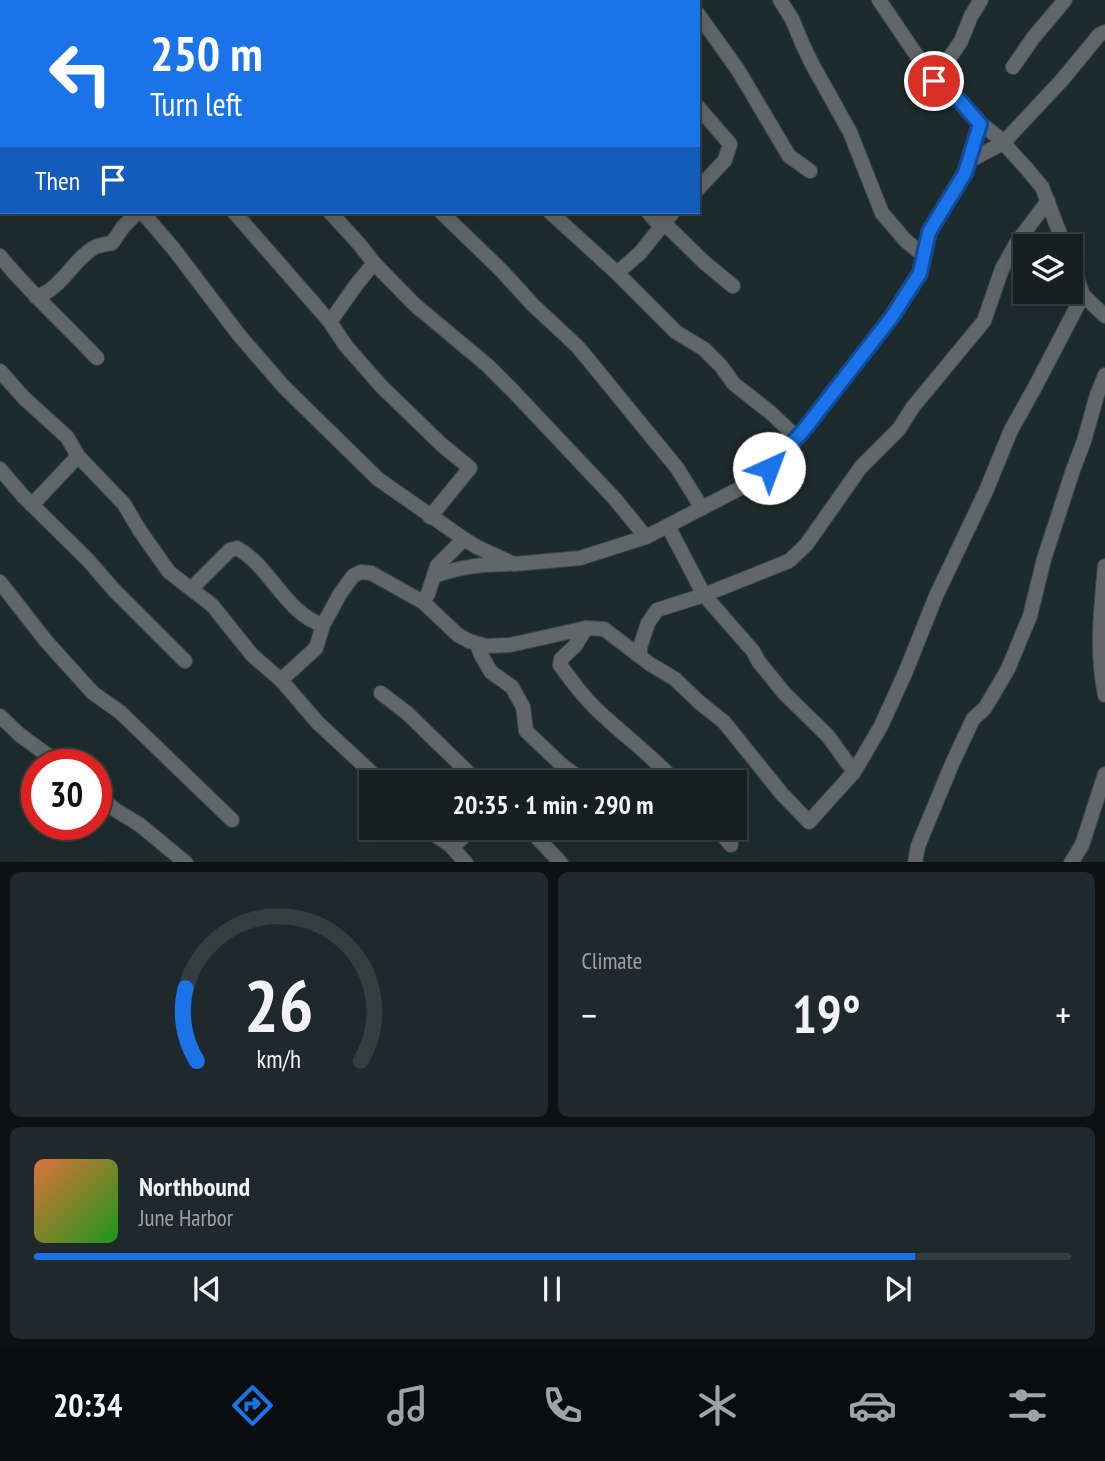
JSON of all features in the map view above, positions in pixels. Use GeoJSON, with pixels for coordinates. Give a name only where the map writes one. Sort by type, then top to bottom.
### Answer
{"type":"FeatureCollection","features":[{"type":"Feature","properties":{"kind":"street"},"geometry":{"type":"LineString","coordinates":[[780,0],[850,132],[882,213],[905,240],[923,255]]}},
{"type":"Feature","properties":{"kind":"street"},"geometry":{"type":"LineString","coordinates":[[879,0],[934,81],[960,101],[1042,187],[1060,234]]}},
{"type":"Feature","properties":{"kind":"street"},"geometry":{"type":"LineString","coordinates":[[934,81],[961,41],[981,0]]}},
{"type":"Feature","properties":{"kind":"street"},"geometry":{"type":"LineString","coordinates":[[1013,67],[1065,0]]}},
{"type":"Feature","properties":{"kind":"street"},"geometry":{"type":"LineString","coordinates":[[700,17],[738,70],[789,156],[810,171]]}},
{"type":"Feature","properties":{"kind":"street"},"geometry":{"type":"LineString","coordinates":[[969,161],[1003,144],[1105,32]]}},
{"type":"Feature","properties":{"kind":"street"},"geometry":{"type":"LineString","coordinates":[[700,109],[730,144],[725,160],[700,187]]}},
{"type":"Feature","properties":{"kind":"street"},"geometry":{"type":"LineString","coordinates":[[434,576],[477,565],[580,558],[646,537],[758,479],[797,438],[891,318],[920,273],[929,232],[965,173],[980,124]]}},
{"type":"Feature","properties":{"kind":"street"},"geometry":{"type":"LineString","coordinates":[[640,655],[648,623],[657,610],[704,595],[789,561],[806,545],[861,467],[899,429],[913,407],[984,321],[1002,269],[1017,242],[1048,201]]}},
{"type":"Feature","properties":{"kind":"street"},"geometry":{"type":"LineString","coordinates":[[36,297],[46,293],[97,246],[112,243],[123,227],[138,214]]}},
{"type":"Feature","properties":{"kind":"street"},"geometry":{"type":"LineString","coordinates":[[142,214],[173,248],[239,335],[284,387],[378,479],[464,539],[514,564]]}},
{"type":"Feature","properties":{"kind":"street"},"geometry":{"type":"LineString","coordinates":[[236,214],[330,321],[346,346],[381,386],[470,468],[430,517]]}},
{"type":"Feature","properties":{"kind":"street"},"geometry":{"type":"LineString","coordinates":[[332,214],[414,304],[487,365],[615,499],[646,537]]}},
{"type":"Feature","properties":{"kind":"street"},"geometry":{"type":"LineString","coordinates":[[443,214],[578,347],[677,468],[702,508]]}},
{"type":"Feature","properties":{"kind":"street"},"geometry":{"type":"LineString","coordinates":[[552,214],[676,332],[704,349],[734,384],[797,438]]}},
{"type":"Feature","properties":{"kind":"street"},"geometry":{"type":"LineString","coordinates":[[617,273],[640,253],[666,220],[705,263],[733,286]]}},
{"type":"Feature","properties":{"kind":"street"},"geometry":{"type":"LineString","coordinates":[[0,256],[23,285],[97,358]]}},
{"type":"Feature","properties":{"kind":"street"},"geometry":{"type":"LineString","coordinates":[[330,321],[374,263]]}},
{"type":"Feature","properties":{"kind":"street"},"geometry":{"type":"LineString","coordinates":[[1083,295],[1105,316]]}},
{"type":"Feature","properties":{"kind":"street"},"geometry":{"type":"LineString","coordinates":[[281,680],[316,648],[323,625],[340,594],[353,576],[360,572],[371,573],[423,602],[458,635],[477,644],[510,645],[586,628],[604,629],[650,664],[675,679],[724,722],[782,794],[809,822],[854,772],[881,726],[1011,430],[1078,304]]}},
{"type":"Feature","properties":{"kind":"street"},"geometry":{"type":"LineString","coordinates":[[0,371],[24,398],[67,438],[78,456],[124,505],[169,572],[212,605],[252,655],[281,680],[318,723],[369,770]]}},
{"type":"Feature","properties":{"kind":"street"},"geometry":{"type":"LineString","coordinates":[[915,862],[918,846],[973,719],[985,708],[1008,669],[1030,616],[1044,559],[1105,375]]}},
{"type":"Feature","properties":{"kind":"street"},"geometry":{"type":"LineString","coordinates":[[32,505],[78,456]]}},
{"type":"Feature","properties":{"kind":"street"},"geometry":{"type":"LineString","coordinates":[[0,469],[185,661]]}},
{"type":"Feature","properties":{"kind":"street"},"geometry":{"type":"LineString","coordinates":[[668,526],[704,595],[753,651],[784,693],[828,736],[854,772]]}},
{"type":"Feature","properties":{"kind":"street"},"geometry":{"type":"LineString","coordinates":[[423,602],[429,594],[437,566],[464,539]]}},
{"type":"Feature","properties":{"kind":"street"},"geometry":{"type":"LineString","coordinates":[[477,547],[477,565]]}},
{"type":"Feature","properties":{"kind":"street"},"geometry":{"type":"LineString","coordinates":[[192,588],[230,550],[237,548],[256,562],[296,609],[310,621],[323,625]]}},
{"type":"Feature","properties":{"kind":"street"},"geometry":{"type":"LineString","coordinates":[[1105,566],[1099,642],[1105,695]]}},
{"type":"Feature","properties":{"kind":"street"},"geometry":{"type":"LineString","coordinates":[[0,582],[46,641],[93,693],[120,712],[232,820]]}},
{"type":"Feature","properties":{"kind":"street"},"geometry":{"type":"LineString","coordinates":[[586,628],[575,646],[561,659],[560,665],[580,693],[665,770]]}},
{"type":"Feature","properties":{"kind":"street"},"geometry":{"type":"LineString","coordinates":[[477,644],[491,672],[512,687],[523,707],[526,731],[568,770]]}},
{"type":"Feature","properties":{"kind":"street"},"geometry":{"type":"LineString","coordinates":[[381,693],[407,713],[466,770]]}},
{"type":"Feature","properties":{"kind":"street"},"geometry":{"type":"LineString","coordinates":[[0,716],[39,749]]}},
{"type":"Feature","properties":{"kind":"street"},"geometry":{"type":"LineString","coordinates":[[0,729],[20,735]]}},
{"type":"Feature","properties":{"kind":"street"},"geometry":{"type":"LineString","coordinates":[[1072,862],[1082,845],[1105,774]]}},
{"type":"Feature","properties":{"kind":"street"},"geometry":{"type":"LineString","coordinates":[[112,807],[140,825],[185,862]]}},
{"type":"Feature","properties":{"kind":"street"},"geometry":{"type":"LineString","coordinates":[[442,840],[465,862]]}},
{"type":"Feature","properties":{"kind":"street"},"geometry":{"type":"LineString","coordinates":[[450,845],[460,840]]}},
{"type":"Feature","properties":{"kind":"street"},"geometry":{"type":"LineString","coordinates":[[539,840],[560,862]]}},
{"type":"Feature","properties":{"kind":"street"},"geometry":{"type":"LineString","coordinates":[[727,840],[731,845]]}},
{"type":"Feature","properties":{"kind":"route"},"geometry":{"type":"LineString","coordinates":[[769,468],[803,431],[891,318],[920,273],[929,232],[965,173],[980,124],[960,101],[934,81]]}}]}
